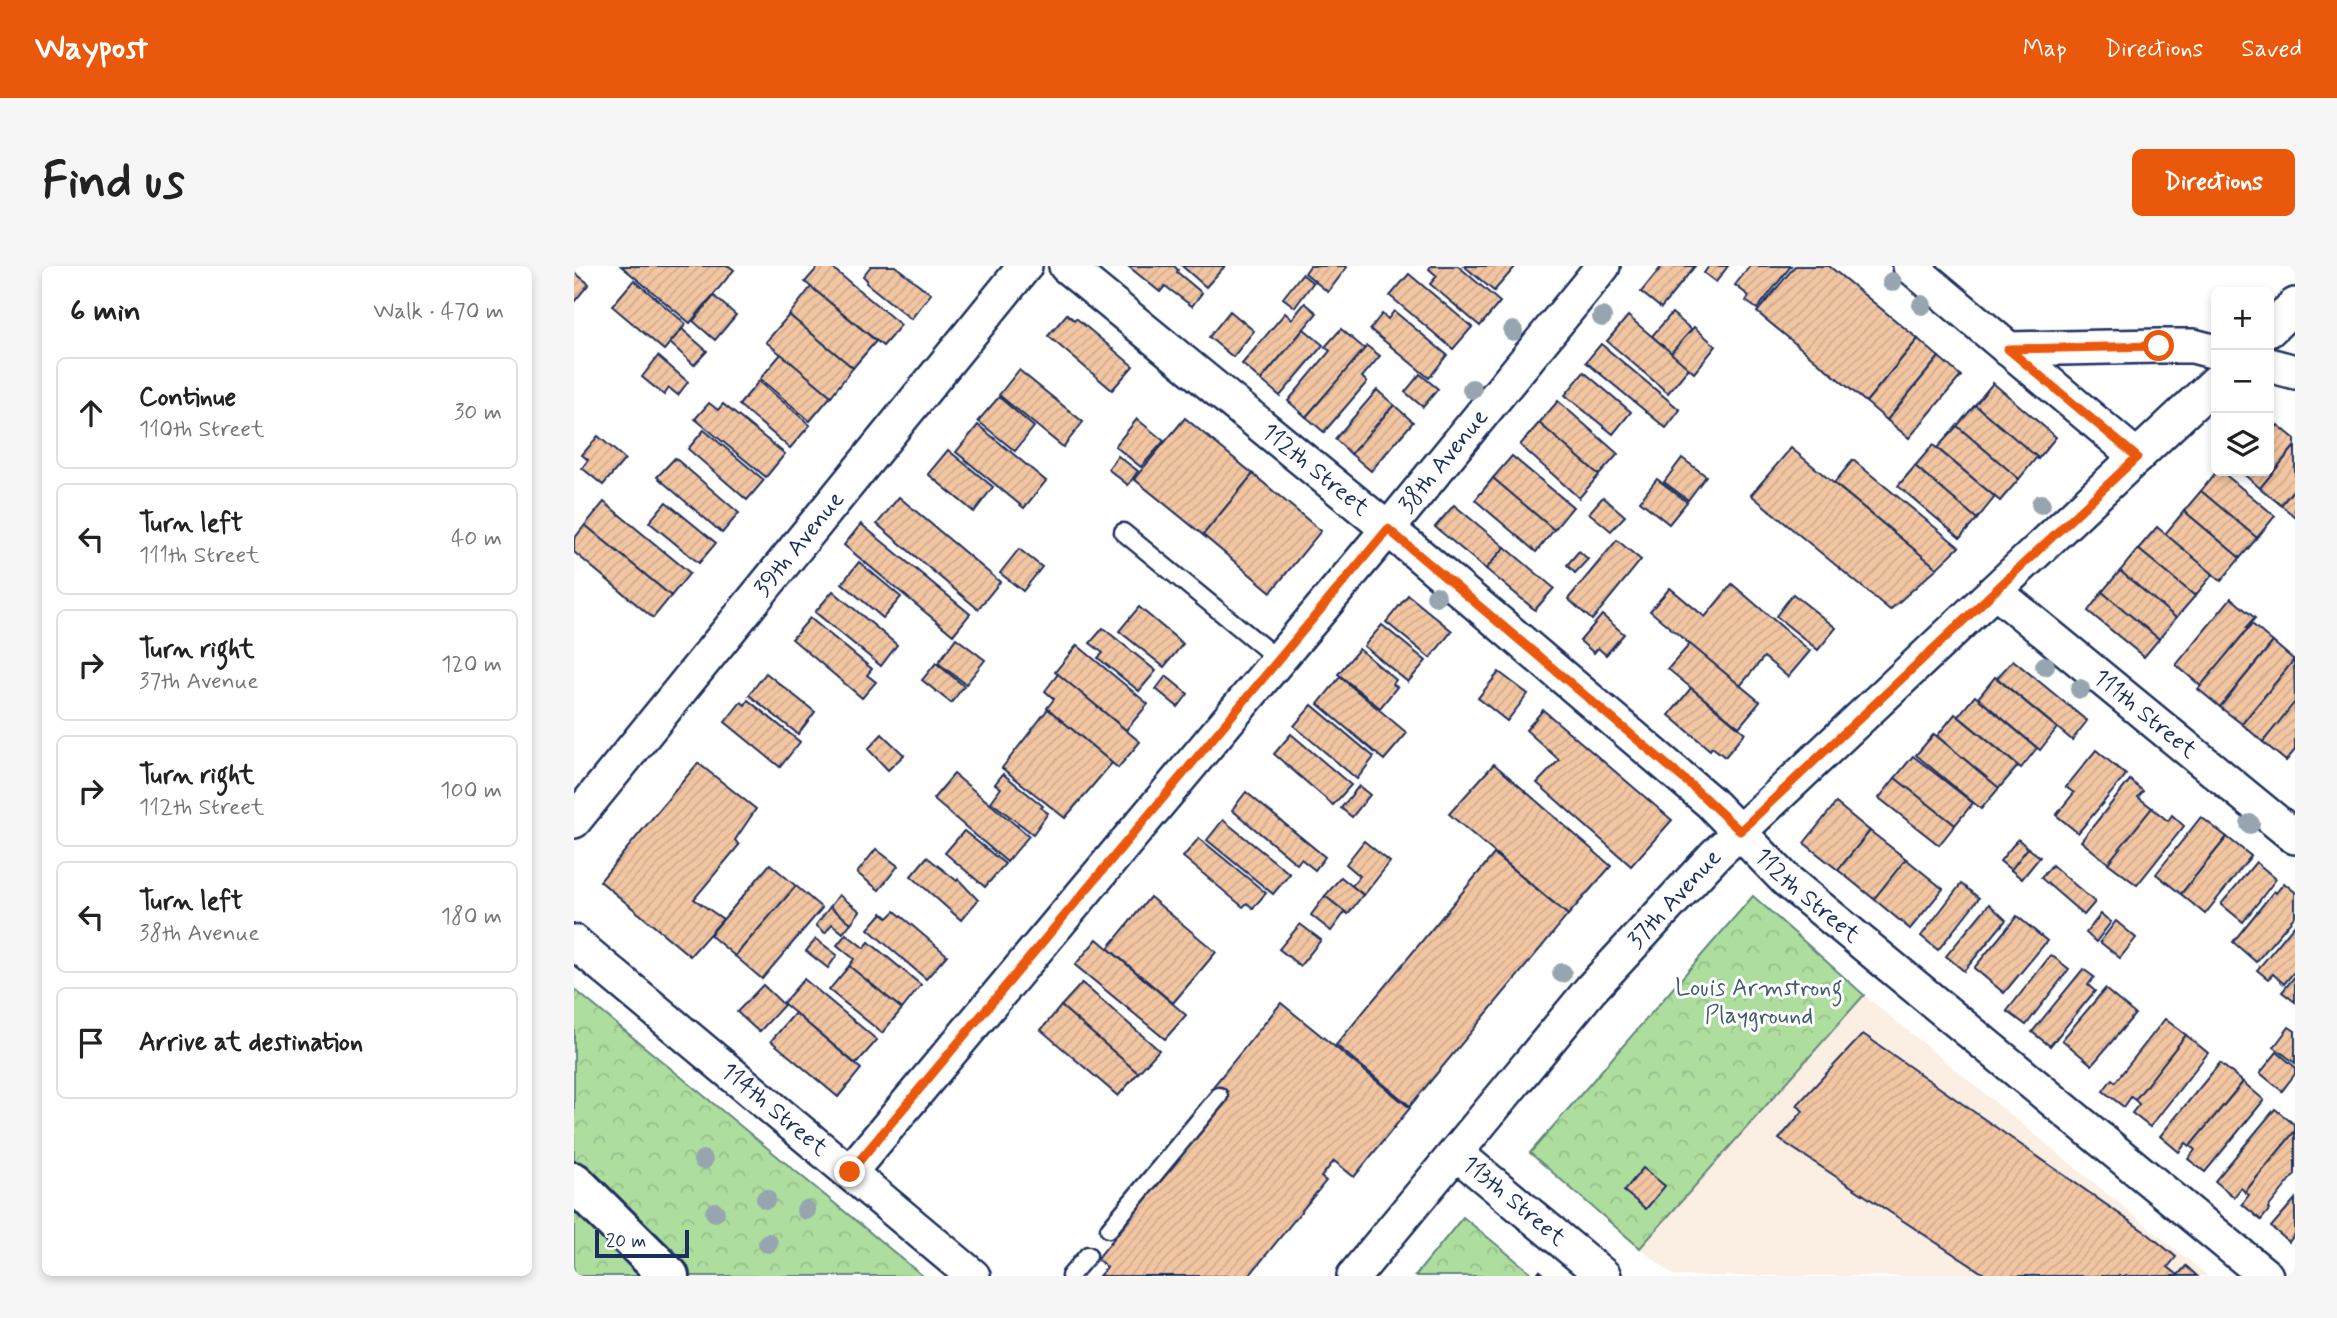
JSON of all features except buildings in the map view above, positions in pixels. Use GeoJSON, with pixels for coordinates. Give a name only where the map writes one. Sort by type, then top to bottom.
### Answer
{"type":"FeatureCollection","features":[{"type":"Feature","properties":{"kind":"highway"},"geometry":{"type":"LineString","coordinates":[[574,1182],[669,1276]]}},
{"type":"Feature","properties":{"kind":"highway"},"geometry":{"type":"LineString","coordinates":[[574,1190],[647,1276]]}},
{"type":"Feature","properties":{"kind":"street","name":"39th Avenue"},"geometry":{"type":"LineString","coordinates":[[574,821],[1025,266]]}},
{"type":"Feature","properties":{"kind":"street","name":"112th Street"},"geometry":{"type":"LineString","coordinates":[[1066,266],[1388,529],[1692,786],[1740,831],[1786,880],[2266,1276]]}},
{"type":"Feature","properties":{"kind":"street","name":"38th Avenue"},"geometry":{"type":"LineString","coordinates":[[850,1172],[1388,529],[1603,266]]}},
{"type":"Feature","properties":{"kind":"street"},"geometry":{"type":"LineString","coordinates":[[1910,266],[2137,457]]}},
{"type":"Feature","properties":{"kind":"street"},"geometry":{"type":"LineString","coordinates":[[2274,325],[2295,305]]}},
{"type":"Feature","properties":{"kind":"street"},"geometry":{"type":"LineString","coordinates":[[2008,349],[2193,346],[2211,351]]}},
{"type":"Feature","properties":{"kind":"street"},"geometry":{"type":"LineString","coordinates":[[2274,366],[2295,372]]}},
{"type":"Feature","properties":{"kind":"street","name":"37th Avenue"},"geometry":{"type":"LineString","coordinates":[[1354,1276],[1628,947],[1740,831],[2211,387]]}},
{"type":"Feature","properties":{"kind":"street","name":"111th Street"},"geometry":{"type":"LineString","coordinates":[[1995,590],[2295,837]]}},
{"type":"Feature","properties":{"kind":"street","name":"114th Street"},"geometry":{"type":"LineString","coordinates":[[574,942],[973,1276]]}},
{"type":"Feature","properties":{"kind":"street","name":"113th Street"},"geometry":{"type":"LineString","coordinates":[[1456,1153],[1604,1276]]}},
{"type":"Feature","properties":{"kind":"lane"},"geometry":{"type":"LineString","coordinates":[[1124,533],[1279,660]]}},
{"type":"Feature","properties":{"kind":"lane"},"geometry":{"type":"LineString","coordinates":[[1109,1229],[1219,1096]]}},
{"type":"Feature","properties":{"kind":"lane"},"geometry":{"type":"LineString","coordinates":[[1070,1276],[1088,1255]]}},
{"type":"Feature","properties":{"kind":"path"},"geometry":{"type":"LineString","coordinates":[[1537,1276],[1544,1268]]}},
{"type":"Feature","properties":{"kind":"shaded area"},"geometry":{"type":"Polygon","coordinates":[[[1864,995],[2208,1276],[1674,1276],[1640,1248],[1864,995]]]}},
{"type":"Feature","properties":{"kind":"green space","name":"Louis Armstrong Playground"},"geometry":{"type":"Polygon","coordinates":[[[1753,896],[1864,995],[1640,1248],[1530,1153],[1753,896]]]}},
{"type":"Feature","properties":{"kind":"green space"},"geometry":{"type":"Polygon","coordinates":[[[574,989],[923,1276],[574,1276],[574,989]]]}},
{"type":"Feature","properties":{"kind":"green space"},"geometry":{"type":"Polygon","coordinates":[[[1463,1217],[1535,1276],[1415,1276],[1463,1217]]]}},
{"type":"Feature","properties":{"kind":"route"},"geometry":{"type":"LineString","coordinates":[[850,1172],[1388,529],[1692,786],[1740,831],[2137,457],[2008,349],[2159,346]]}}]}
